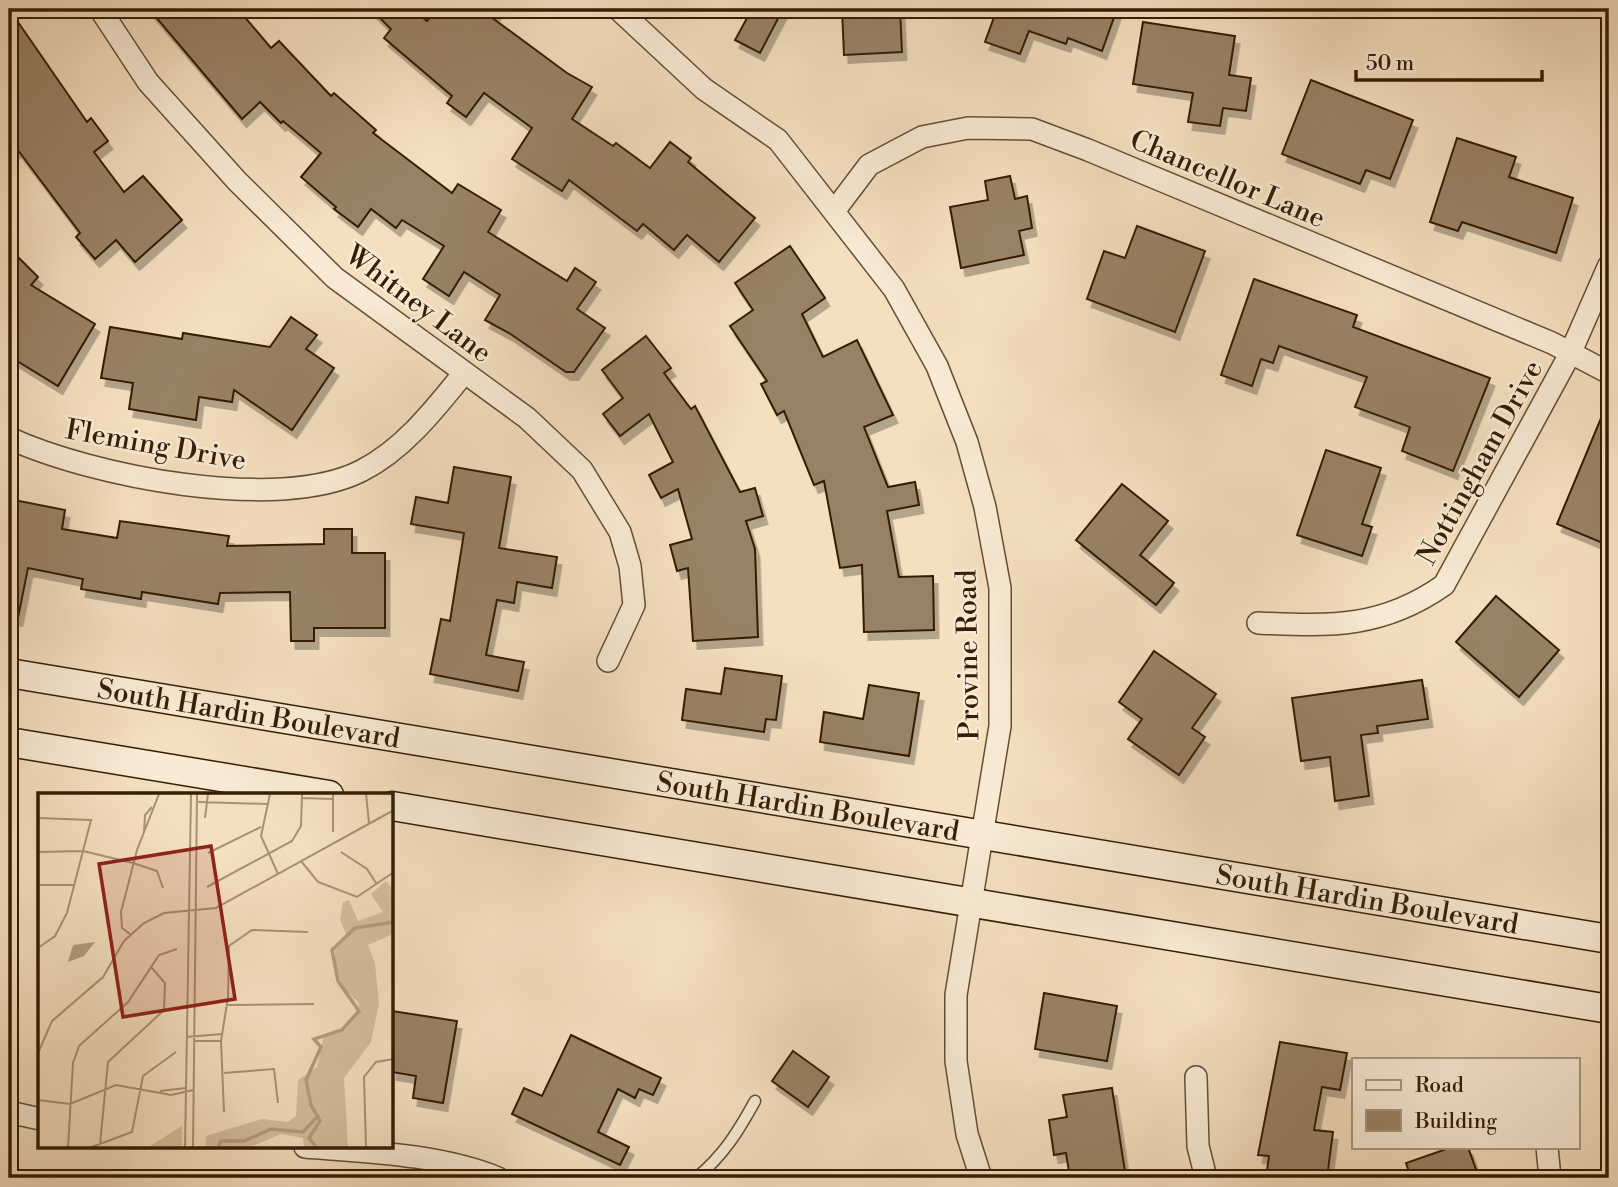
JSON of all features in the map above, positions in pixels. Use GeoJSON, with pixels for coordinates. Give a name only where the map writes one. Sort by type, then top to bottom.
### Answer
{"type":"FeatureCollection","features":[{"type":"Feature","properties":{"kind":"main road","name":"South Hardin Boulevard"},"geometry":{"type":"LineString","coordinates":[[9,673],[1609,939]]}},
{"type":"Feature","properties":{"kind":"main road"},"geometry":{"type":"LineString","coordinates":[[9,742],[317,793]]}},
{"type":"Feature","properties":{"kind":"main road"},"geometry":{"type":"LineString","coordinates":[[394,806],[1609,1010]]}},
{"type":"Feature","properties":{"kind":"street","name":"Whitney Lane"},"geometry":{"type":"LineString","coordinates":[[100,9],[148,82],[237,181],[335,278],[527,418],[582,470],[620,532],[630,566],[634,605],[608,662]]}},
{"type":"Feature","properties":{"kind":"street","name":"Provine Road"},"geometry":{"type":"LineString","coordinates":[[618,9],[704,89],[778,139],[894,289],[937,366],[967,442],[985,507],[1000,587],[1000,726],[956,995],[956,1061],[967,1134],[981,1178]]}},
{"type":"Feature","properties":{"kind":"street","name":"Chancellor Lane"},"geometry":{"type":"LineString","coordinates":[[835,210],[869,166],[922,137],[968,128],[1032,129],[1539,338],[1609,373]]}},
{"type":"Feature","properties":{"kind":"street","name":"Nottingham Drive"},"geometry":{"type":"LineString","coordinates":[[1258,623],[1337,626],[1391,613],[1422,600],[1444,585],[1570,354],[1609,265]]}},
{"type":"Feature","properties":{"kind":"street","name":"Fleming Drive"},"geometry":{"type":"LineString","coordinates":[[9,438],[39,452],[115,470],[220,489],[286,491],[332,483],[362,470],[430,415],[464,373]]}},
{"type":"Feature","properties":{"kind":"street"},"geometry":{"type":"LineString","coordinates":[[1196,1077],[1198,1146],[1206,1178]]}},
{"type":"Feature","properties":{"kind":"street"},"geometry":{"type":"LineString","coordinates":[[9,1112],[38,1119]]}},
{"type":"Feature","properties":{"kind":"street"},"geometry":{"type":"LineString","coordinates":[[314,1148],[417,1158],[479,1170],[498,1178]]}},
{"type":"Feature","properties":{"kind":"street"},"geometry":{"type":"LineString","coordinates":[[1547,1148],[1550,1178]]}},
{"type":"Feature","properties":{"kind":"lane"},"geometry":{"type":"LineString","coordinates":[[696,1178],[718,1159],[736,1136],[755,1101]]}},
{"type":"Feature","properties":{"kind":"building"},"geometry":{"type":"Polygon","coordinates":[[[9,9],[87,122],[91,118],[108,141],[94,152],[124,192],[143,176],[182,220],[135,262],[116,240],[95,259],[76,237],[80,233],[17,149],[9,154],[9,9]]]}},
{"type":"Feature","properties":{"kind":"building"},"geometry":{"type":"Polygon","coordinates":[[[149,9],[238,9],[271,48],[279,41],[331,96],[334,93],[376,130],[373,133],[452,193],[458,184],[501,210],[488,232],[567,281],[575,268],[596,282],[577,309],[605,328],[574,372],[566,372],[485,320],[500,295],[464,272],[449,296],[423,279],[444,246],[402,220],[396,228],[371,209],[358,227],[334,209],[336,207],[301,177],[321,153],[283,121],[281,123],[260,102],[242,119],[149,9]]]}},
{"type":"Feature","properties":{"kind":"building"},"geometry":{"type":"Polygon","coordinates":[[[371,9],[412,9],[427,21],[437,9],[498,9],[491,17],[567,73],[592,87],[572,119],[613,146],[616,143],[650,168],[670,142],[691,158],[688,162],[755,218],[719,262],[687,235],[674,250],[643,224],[637,231],[569,180],[562,191],[512,159],[532,128],[484,93],[466,117],[447,103],[452,96],[384,38],[391,29],[371,9]]]}},
{"type":"Feature","properties":{"kind":"building"},"geometry":{"type":"Polygon","coordinates":[[[752,9],[783,9],[760,53],[735,40],[752,9]]]}},
{"type":"Feature","properties":{"kind":"building"},"geometry":{"type":"Polygon","coordinates":[[[842,9],[900,9],[902,52],[844,55],[842,9]]]}},
{"type":"Feature","properties":{"kind":"building"},"geometry":{"type":"Polygon","coordinates":[[[997,9],[1117,9],[1102,51],[1068,38],[1066,44],[1029,31],[1020,54],[985,42],[997,9]]]}},
{"type":"Feature","properties":{"kind":"building"},"geometry":{"type":"Polygon","coordinates":[[[1143,22],[1235,36],[1229,75],[1251,78],[1246,111],[1223,108],[1220,126],[1188,122],[1193,93],[1133,84],[1143,22]]]}},
{"type":"Feature","properties":{"kind":"building"},"geometry":{"type":"Polygon","coordinates":[[[1311,80],[1413,120],[1390,179],[1366,170],[1360,184],[1282,154],[1311,80]]]}},
{"type":"Feature","properties":{"kind":"building"},"geometry":{"type":"Polygon","coordinates":[[[1457,138],[1516,157],[1509,177],[1573,198],[1556,253],[1462,222],[1458,231],[1430,222],[1457,138]]]}},
{"type":"Feature","properties":{"kind":"building"},"geometry":{"type":"Polygon","coordinates":[[[1010,176],[1015,199],[1027,196],[1032,228],[1019,231],[1024,255],[961,268],[950,207],[988,200],[985,181],[1010,176]]]}},
{"type":"Feature","properties":{"kind":"building"},"geometry":{"type":"Polygon","coordinates":[[[1137,226],[1205,251],[1175,332],[1087,299],[1104,251],[1125,258],[1137,226]]]}},
{"type":"Feature","properties":{"kind":"building"},"geometry":{"type":"Polygon","coordinates":[[[790,246],[825,298],[802,314],[823,357],[857,340],[893,415],[864,427],[888,487],[915,482],[919,505],[887,511],[899,577],[933,576],[934,630],[864,632],[862,565],[840,568],[824,481],[814,485],[784,411],[777,415],[761,384],[767,381],[730,326],[753,310],[735,283],[790,246]]]}},
{"type":"Feature","properties":{"kind":"building"},"geometry":{"type":"Polygon","coordinates":[[[9,248],[38,277],[31,285],[95,324],[58,386],[9,356],[9,248]]]}},
{"type":"Feature","properties":{"kind":"building"},"geometry":{"type":"Polygon","coordinates":[[[1254,279],[1357,315],[1353,327],[1490,378],[1453,471],[1402,451],[1410,427],[1355,407],[1367,377],[1279,346],[1273,363],[1261,359],[1252,386],[1221,375],[1254,279]]]}},
{"type":"Feature","properties":{"kind":"building"},"geometry":{"type":"Polygon","coordinates":[[[291,317],[317,335],[306,349],[334,368],[292,430],[234,390],[232,402],[199,397],[196,420],[129,409],[133,383],[101,378],[110,327],[182,339],[183,333],[270,347],[291,317]]]}},
{"type":"Feature","properties":{"kind":"building"},"geometry":{"type":"Polygon","coordinates":[[[646,336],[671,368],[664,373],[691,409],[695,406],[740,492],[755,488],[763,516],[746,521],[755,549],[758,637],[693,641],[688,568],[677,571],[670,545],[692,539],[678,489],[661,498],[649,475],[673,462],[649,414],[620,436],[603,414],[623,398],[602,370],[646,336]]]}},
{"type":"Feature","properties":{"kind":"building"},"geometry":{"type":"Polygon","coordinates":[[[1609,399],[1609,533],[1605,544],[1557,524],[1609,399]]]}},
{"type":"Feature","properties":{"kind":"building"},"geometry":{"type":"Polygon","coordinates":[[[1326,450],[1381,468],[1362,524],[1372,527],[1362,556],[1297,535],[1326,450]]]}},
{"type":"Feature","properties":{"kind":"building"},"geometry":{"type":"Polygon","coordinates":[[[454,467],[511,477],[499,548],[557,557],[552,588],[517,582],[514,603],[497,600],[486,655],[524,662],[518,691],[430,674],[441,619],[450,621],[464,533],[411,524],[416,497],[448,503],[454,467]]]}},
{"type":"Feature","properties":{"kind":"building"},"geometry":{"type":"Polygon","coordinates":[[[1122,484],[1168,521],[1140,555],[1174,583],[1156,605],[1076,540],[1122,484]]]}},
{"type":"Feature","properties":{"kind":"building"},"geometry":{"type":"Polygon","coordinates":[[[9,499],[65,510],[62,529],[117,538],[120,521],[229,536],[227,546],[324,544],[324,529],[352,529],[352,553],[385,553],[385,628],[314,628],[314,641],[291,641],[290,592],[220,593],[218,604],[142,592],[141,599],[81,589],[83,579],[28,568],[18,618],[9,617],[9,547],[12,530],[9,529],[9,499]]]}},
{"type":"Feature","properties":{"kind":"building"},"geometry":{"type":"Polygon","coordinates":[[[1496,596],[1559,650],[1519,697],[1456,642],[1496,596]]]}},
{"type":"Feature","properties":{"kind":"building"},"geometry":{"type":"Polygon","coordinates":[[[1154,651],[1216,694],[1192,728],[1205,737],[1179,775],[1128,739],[1142,719],[1119,702],[1154,651]]]}},
{"type":"Feature","properties":{"kind":"building"},"geometry":{"type":"Polygon","coordinates":[[[725,668],[782,676],[776,720],[766,719],[764,732],[682,720],[686,689],[721,694],[725,668]]]}},
{"type":"Feature","properties":{"kind":"building"},"geometry":{"type":"Polygon","coordinates":[[[1422,680],[1428,719],[1377,726],[1378,733],[1361,735],[1369,796],[1335,801],[1330,757],[1301,761],[1292,698],[1422,680]]]}},
{"type":"Feature","properties":{"kind":"building"},"geometry":{"type":"Polygon","coordinates":[[[869,685],[919,693],[909,756],[820,742],[824,712],[863,719],[869,685]]]}},
{"type":"Feature","properties":{"kind":"building"},"geometry":{"type":"Polygon","coordinates":[[[1044,993],[1117,1006],[1107,1061],[1035,1049],[1044,993]]]}},
{"type":"Feature","properties":{"kind":"building"},"geometry":{"type":"Polygon","coordinates":[[[394,1011],[457,1021],[443,1103],[413,1098],[416,1076],[394,1072],[394,1011]]]}},
{"type":"Feature","properties":{"kind":"building"},"geometry":{"type":"Polygon","coordinates":[[[571,1035],[661,1078],[653,1095],[639,1089],[635,1098],[618,1089],[598,1132],[629,1147],[620,1165],[512,1114],[524,1088],[542,1096],[571,1035]]]}},
{"type":"Feature","properties":{"kind":"building"},"geometry":{"type":"Polygon","coordinates":[[[1280,1042],[1347,1053],[1340,1090],[1322,1087],[1314,1130],[1333,1132],[1327,1178],[1266,1178],[1269,1156],[1258,1155],[1280,1042]]]}},
{"type":"Feature","properties":{"kind":"building"},"geometry":{"type":"Polygon","coordinates":[[[793,1051],[829,1077],[808,1107],[772,1081],[793,1051]]]}},
{"type":"Feature","properties":{"kind":"building"},"geometry":{"type":"Polygon","coordinates":[[[1112,1088],[1126,1178],[1070,1178],[1066,1153],[1054,1155],[1049,1120],[1067,1117],[1063,1095],[1112,1088]]]}},
{"type":"Feature","properties":{"kind":"building"},"geometry":{"type":"Polygon","coordinates":[[[1449,1148],[1468,1148],[1479,1178],[1411,1178],[1406,1163],[1449,1148]]]}}]}
